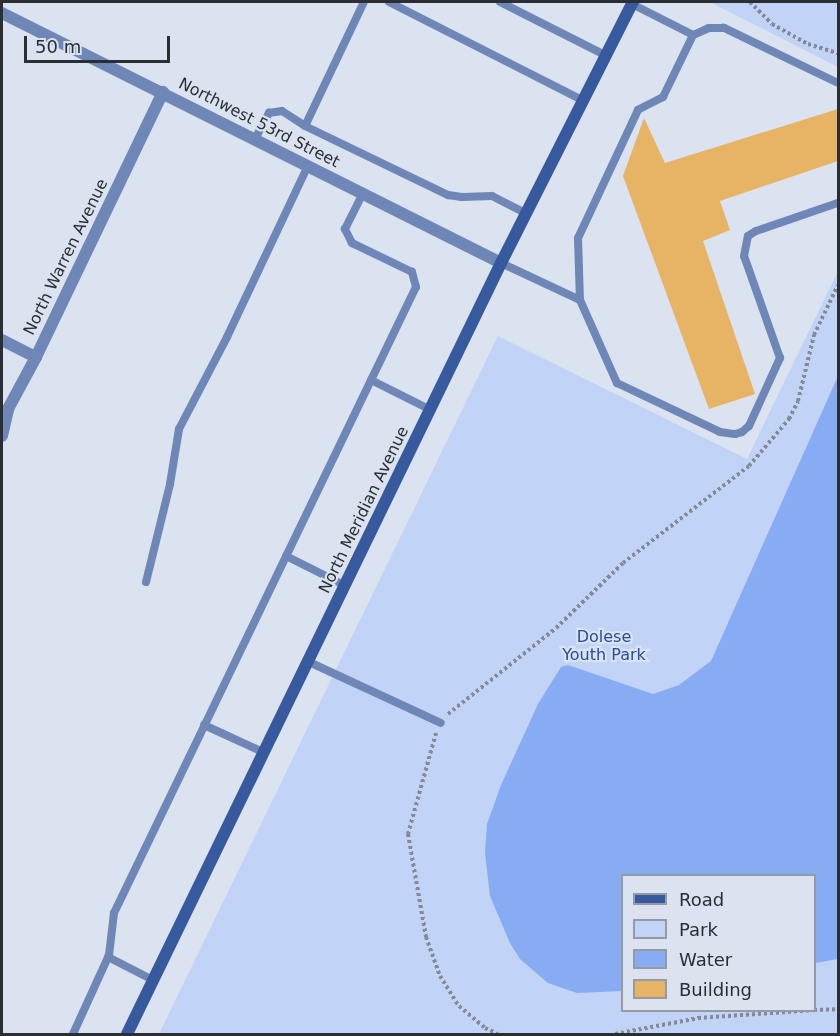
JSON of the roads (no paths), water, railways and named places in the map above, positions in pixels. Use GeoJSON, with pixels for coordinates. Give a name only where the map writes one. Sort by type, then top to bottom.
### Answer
{"type":"FeatureCollection","features":[{"type":"Feature","properties":{"kind":"main road","name":"North Meridian Avenue"},"geometry":{"type":"LineString","coordinates":[[127,1035],[501,263],[607,56],[631,2]]}},
{"type":"Feature","properties":{"kind":"street","name":"Northwest 53rd Street"},"geometry":{"type":"LineString","coordinates":[[2,13],[501,263]]}},
{"type":"Feature","properties":{"kind":"street","name":"North Warren Avenue"},"geometry":{"type":"LineString","coordinates":[[2,436],[8,409],[36,357],[163,92]]}},
{"type":"Feature","properties":{"kind":"street"},"geometry":{"type":"LineString","coordinates":[[2,340],[36,357]]}},
{"type":"Feature","properties":{"kind":"lane"},"geometry":{"type":"LineString","coordinates":[[305,126],[364,2]]}},
{"type":"Feature","properties":{"kind":"lane"},"geometry":{"type":"LineString","coordinates":[[389,2],[584,101]]}},
{"type":"Feature","properties":{"kind":"lane"},"geometry":{"type":"LineString","coordinates":[[500,2],[607,56]]}},
{"type":"Feature","properties":{"kind":"lane"},"geometry":{"type":"LineString","coordinates":[[631,2],[693,34]]}},
{"type":"Feature","properties":{"kind":"lane"},"geometry":{"type":"LineString","coordinates":[[838,83],[724,28],[709,28],[693,34],[663,97],[638,110],[578,238],[580,300],[617,383],[720,432],[735,434],[749,426],[780,358],[744,256],[748,236],[756,231],[838,203]]}},
{"type":"Feature","properties":{"kind":"lane"},"geometry":{"type":"LineString","coordinates":[[255,139],[269,113],[282,111],[305,126],[448,195],[462,198],[492,196],[526,213]]}},
{"type":"Feature","properties":{"kind":"lane"},"geometry":{"type":"LineString","coordinates":[[146,582],[170,484],[179,429],[227,337],[308,166]]}},
{"type":"Feature","properties":{"kind":"lane"},"geometry":{"type":"LineString","coordinates":[[73,1035],[108,957],[114,913],[416,287],[412,272],[352,243],[345,229],[363,193]]}},
{"type":"Feature","properties":{"kind":"lane"},"geometry":{"type":"LineString","coordinates":[[501,263],[580,300]]}},
{"type":"Feature","properties":{"kind":"lane"},"geometry":{"type":"LineString","coordinates":[[371,380],[430,410]]}},
{"type":"Feature","properties":{"kind":"lane"},"geometry":{"type":"LineString","coordinates":[[286,556],[346,586]]}},
{"type":"Feature","properties":{"kind":"lane"},"geometry":{"type":"LineString","coordinates":[[309,662],[441,723]]}},
{"type":"Feature","properties":{"kind":"lane"},"geometry":{"type":"LineString","coordinates":[[204,725],[265,753]]}},
{"type":"Feature","properties":{"kind":"lane"},"geometry":{"type":"LineString","coordinates":[[108,957],[153,980]]}},
{"type":"Feature","properties":{"kind":"water"},"geometry":{"type":"Polygon","coordinates":[[[838,376],[838,959],[816,963],[816,874],[621,874],[621,991],[577,993],[548,983],[520,959],[510,943],[490,896],[485,853],[487,824],[501,785],[538,704],[561,667],[568,665],[653,694],[679,685],[711,661],[838,376]]]}},
{"type":"Feature","properties":{"kind":"park label","name":"Dolese Youth Park"},"geometry":{"type":"Point","coordinates":[604,646]}}]}
